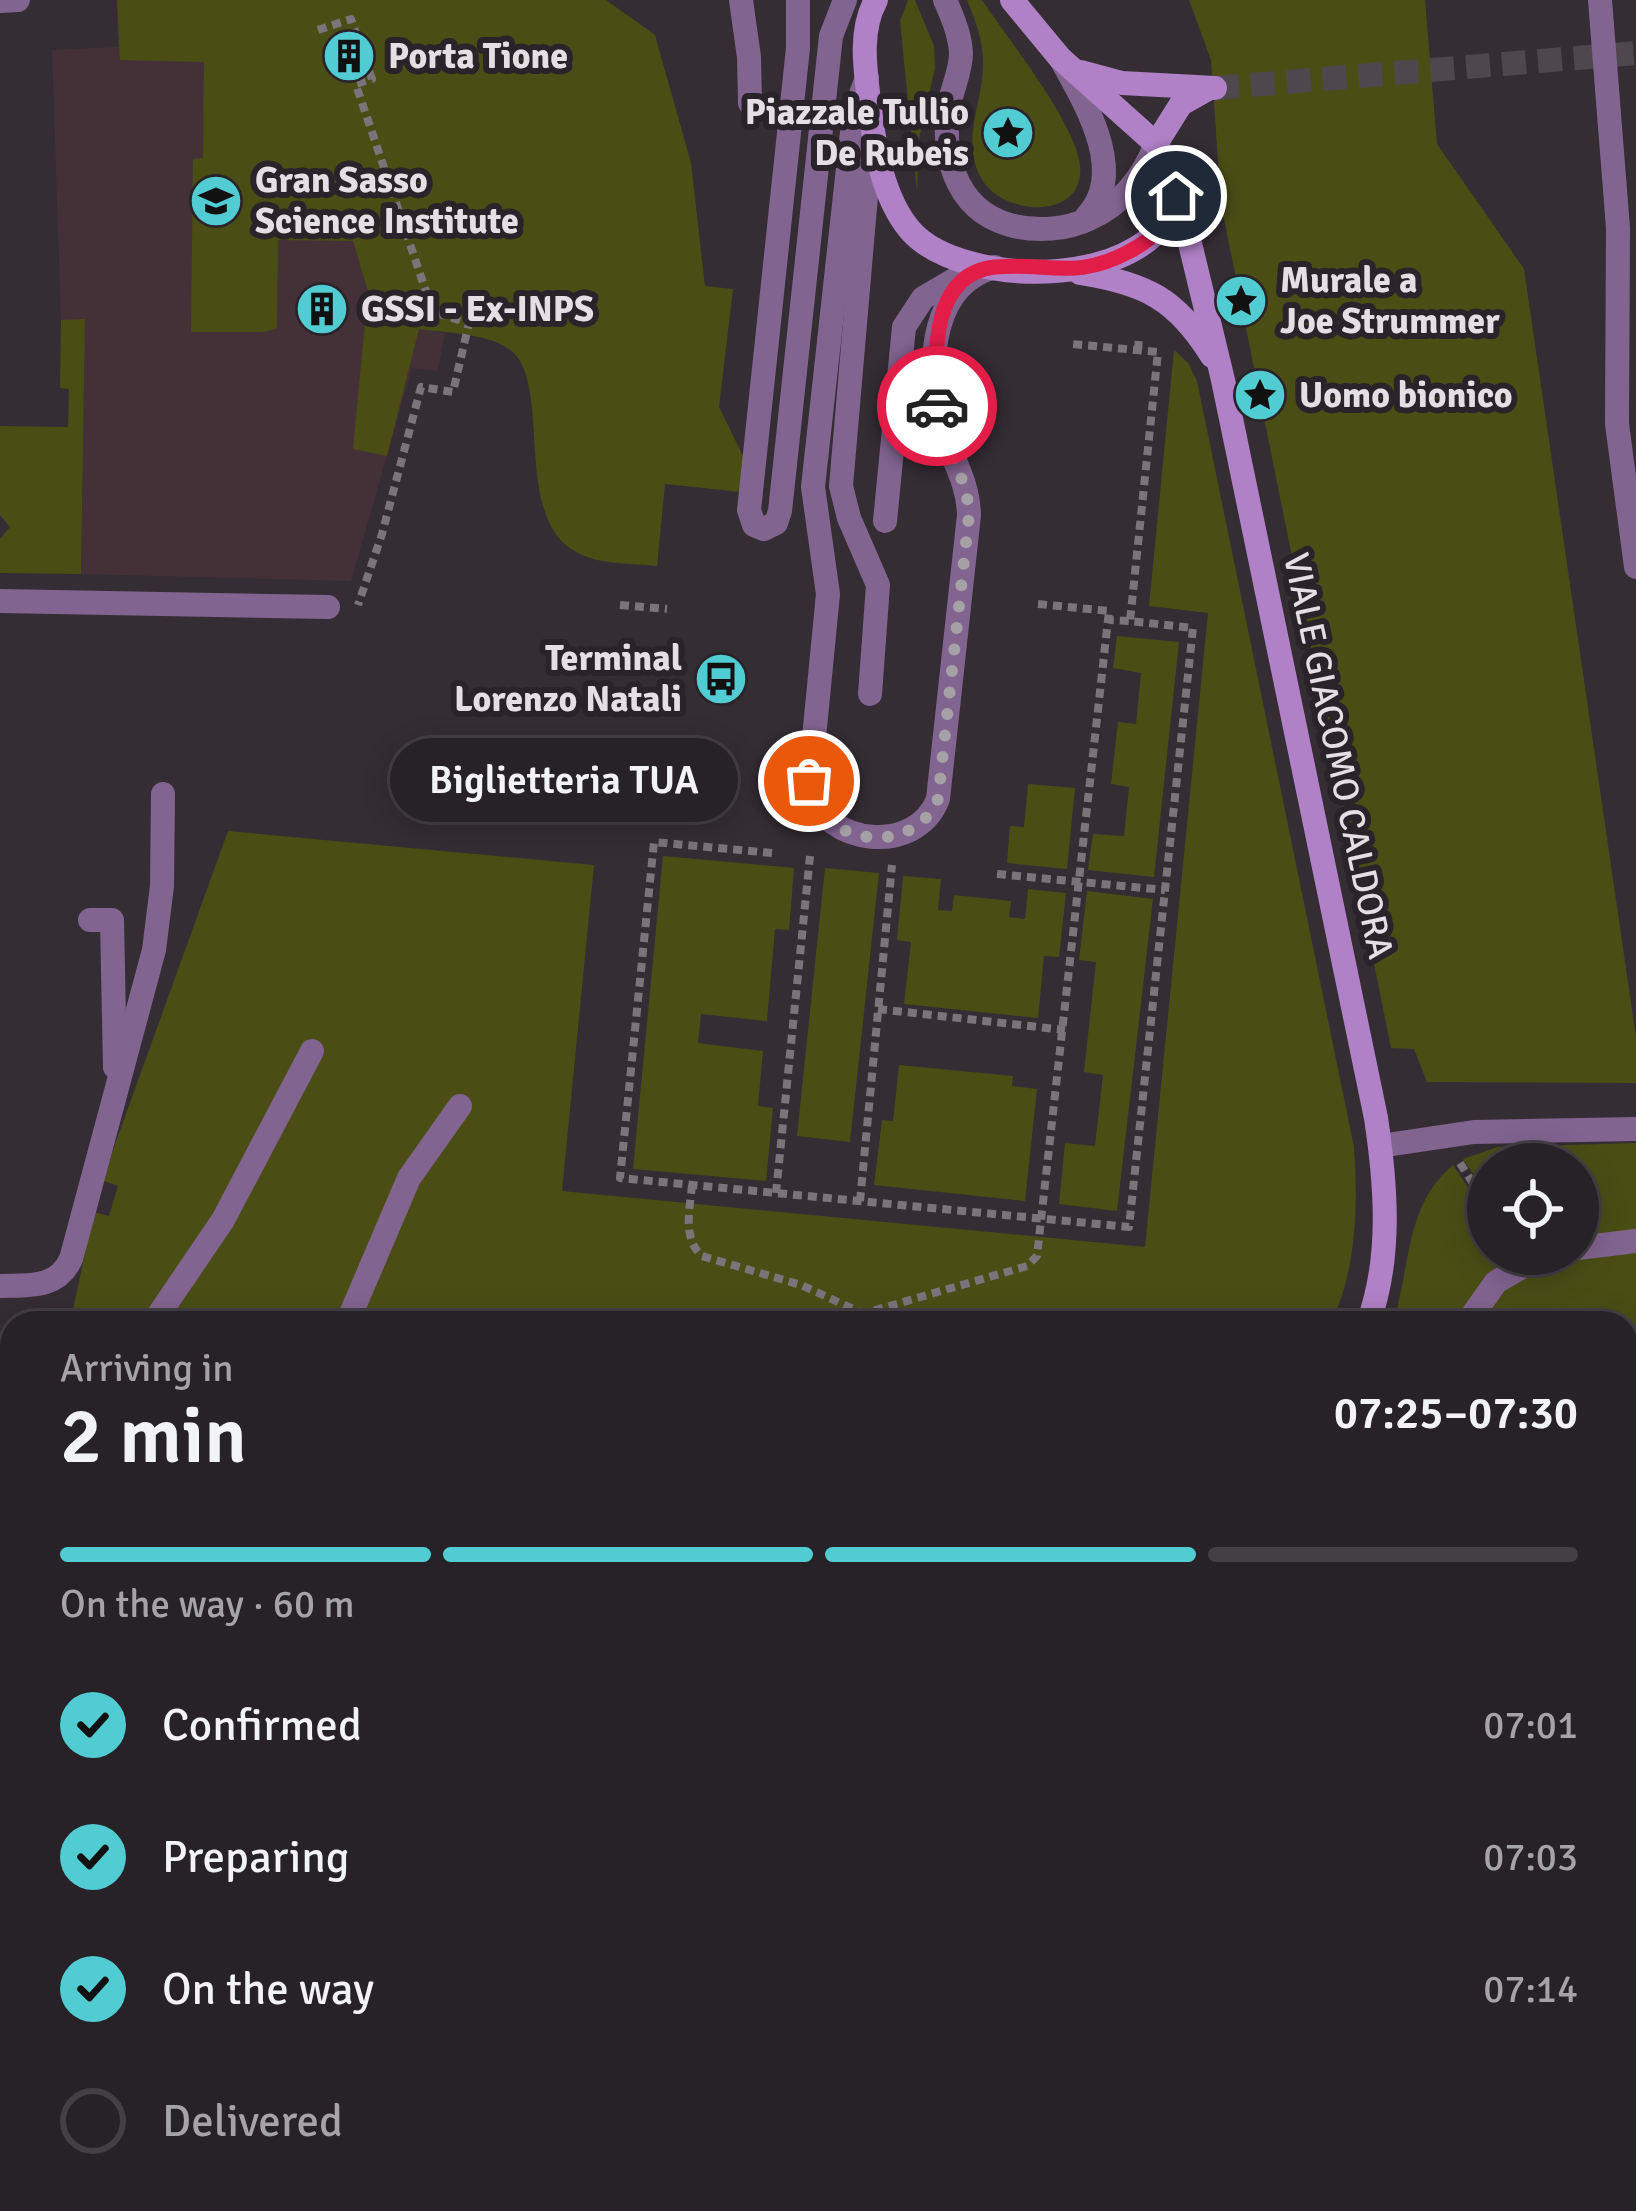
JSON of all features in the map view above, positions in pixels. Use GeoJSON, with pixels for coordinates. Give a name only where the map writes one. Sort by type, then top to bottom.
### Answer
{"type":"FeatureCollection","features":[{"type":"Feature","properties":{"kind":"main road"},"geometry":{"type":"LineString","coordinates":[[866,0],[867,78],[886,185],[910,230],[922,242],[954,260],[995,267],[1060,271],[1102,264],[1154,236],[1171,211],[1175,183]]}},
{"type":"Feature","properties":{"kind":"main road"},"geometry":{"type":"LineString","coordinates":[[866,26],[876,0]]}},
{"type":"Feature","properties":{"kind":"main road","name":"VIALE GIACOMO CALDORA"},"geometry":{"type":"LineString","coordinates":[[1012,0],[1060,58],[1156,144],[1171,166],[1223,380],[1368,1072],[1380,1146],[1384,1240],[1372,1311]]}},
{"type":"Feature","properties":{"kind":"main road"},"geometry":{"type":"LineString","coordinates":[[1060,58],[1086,75],[1106,80],[1214,88],[1181,104],[1156,144]]}},
{"type":"Feature","properties":{"kind":"main road","name":"VIALE GIACOMO CALDORA"},"geometry":{"type":"LineString","coordinates":[[1060,271],[1118,280],[1166,301],[1199,335],[1223,380]]}},
{"type":"Feature","properties":{"kind":"street"},"geometry":{"type":"LineString","coordinates":[[0,1],[19,0]]}},
{"type":"Feature","properties":{"kind":"street"},"geometry":{"type":"LineString","coordinates":[[741,0],[750,103]]}},
{"type":"Feature","properties":{"kind":"street"},"geometry":{"type":"LineString","coordinates":[[798,0],[798,48],[749,510],[754,525],[764,529],[776,523],[780,511],[831,36],[845,0]]}},
{"type":"Feature","properties":{"kind":"street"},"geometry":{"type":"LineString","coordinates":[[945,0],[961,52],[947,142],[964,195],[982,212],[1012,225],[1076,225],[1109,208],[1130,189],[1156,144]]}},
{"type":"Feature","properties":{"kind":"street"},"geometry":{"type":"LineString","coordinates":[[1600,0],[1626,190],[1616,380],[1636,567]]}},
{"type":"Feature","properties":{"kind":"street"},"geometry":{"type":"LineString","coordinates":[[1060,58],[1087,110],[1103,158],[1098,201],[1076,225]]}},
{"type":"Feature","properties":{"kind":"street"},"geometry":{"type":"LineString","coordinates":[[867,78],[850,141],[813,487],[828,594],[809,789],[819,813],[832,826],[849,832],[887,836],[903,832],[928,817],[938,799],[969,515],[965,482],[938,414],[940,318],[948,299],[966,279],[995,267]]}},
{"type":"Feature","properties":{"kind":"street"},"geometry":{"type":"LineString","coordinates":[[870,694],[878,585],[849,518],[841,486],[872,124]]}},
{"type":"Feature","properties":{"kind":"street"},"geometry":{"type":"LineString","coordinates":[[885,520],[906,320],[937,287],[973,270],[995,267]]}},
{"type":"Feature","properties":{"kind":"street"},"geometry":{"type":"LineString","coordinates":[[0,601],[328,608]]}},
{"type":"Feature","properties":{"kind":"street"},"geometry":{"type":"LineString","coordinates":[[0,1286],[45,1283],[66,1269],[149,972],[159,917],[163,794]]}},
{"type":"Feature","properties":{"kind":"street"},"geometry":{"type":"LineString","coordinates":[[90,920],[112,920],[116,1100]]}},
{"type":"Feature","properties":{"kind":"street"},"geometry":{"type":"LineString","coordinates":[[160,1311],[223,1220],[312,1051]]}},
{"type":"Feature","properties":{"kind":"street"},"geometry":{"type":"LineString","coordinates":[[352,1311],[409,1178],[460,1106]]}},
{"type":"Feature","properties":{"kind":"street"},"geometry":{"type":"LineString","coordinates":[[1380,1146],[1474,1132],[1636,1129]]}},
{"type":"Feature","properties":{"kind":"street"},"geometry":{"type":"LineString","coordinates":[[1599,1245],[1636,1241]]}},
{"type":"Feature","properties":{"kind":"street"},"geometry":{"type":"LineString","coordinates":[[1475,1311],[1496,1282],[1508,1275]]}},
{"type":"Feature","properties":{"kind":"path"},"geometry":{"type":"LineString","coordinates":[[318,30],[351,20],[371,79],[356,84],[357,88],[433,312],[470,322],[453,392],[421,387],[361,605]]}},
{"type":"Feature","properties":{"kind":"path"},"geometry":{"type":"LineString","coordinates":[[1138,350],[1139,338]]}},
{"type":"Feature","properties":{"kind":"path"},"geometry":{"type":"LineString","coordinates":[[1072,344],[1158,352],[1130,621]]}},
{"type":"Feature","properties":{"kind":"path"},"geometry":{"type":"LineString","coordinates":[[868,1311],[1027,1266],[1039,1252],[1109,611],[1038,604]]}},
{"type":"Feature","properties":{"kind":"path"},"geometry":{"type":"LineString","coordinates":[[620,605],[667,609]]}},
{"type":"Feature","properties":{"kind":"path"},"geometry":{"type":"LineString","coordinates":[[772,853],[654,842],[620,1178],[1129,1227],[1193,628],[1108,620]]}},
{"type":"Feature","properties":{"kind":"path"},"geometry":{"type":"LineString","coordinates":[[776,1193],[810,856]]}},
{"type":"Feature","properties":{"kind":"path"},"geometry":{"type":"LineString","coordinates":[[860,1202],[892,864]]}},
{"type":"Feature","properties":{"kind":"path"},"geometry":{"type":"LineString","coordinates":[[997,874],[1165,890]]}},
{"type":"Feature","properties":{"kind":"path"},"geometry":{"type":"LineString","coordinates":[[878,1010],[1064,1030]]}},
{"type":"Feature","properties":{"kind":"path"},"geometry":{"type":"LineString","coordinates":[[1457,1157],[1467,1173]]}},
{"type":"Feature","properties":{"kind":"path"},"geometry":{"type":"LineString","coordinates":[[692,1185],[689,1235],[702,1256],[801,1285],[862,1311]]}},
{"type":"Feature","properties":{"kind":"shaded area","name":"Gran Sasso Science Institute"},"geometry":{"type":"Polygon","coordinates":[[[117,0],[294,0],[418,328],[445,333],[438,371],[412,368],[351,581],[81,574],[85,320],[61,320],[52,50],[118,47],[117,0]]]}},
{"type":"Feature","properties":{"kind":"green space"},"geometry":{"type":"Polygon","coordinates":[[[117,0],[606,0],[655,35],[691,163],[705,286],[733,289],[719,407],[744,458],[741,492],[665,484],[657,566],[605,561],[576,552],[556,535],[544,510],[522,365],[509,349],[466,334],[419,329],[387,456],[353,449],[368,291],[353,241],[278,240],[277,328],[191,332],[193,159],[203,158],[204,62],[120,60],[117,0]]]}},
{"type":"Feature","properties":{"kind":"green space"},"geometry":{"type":"Polygon","coordinates":[[[908,0],[915,0],[934,46],[935,68],[919,139],[917,192],[900,21],[908,0]]]}},
{"type":"Feature","properties":{"kind":"green space"},"geometry":{"type":"Polygon","coordinates":[[[967,0],[982,0],[1054,104],[1075,147],[1078,183],[1057,204],[1023,206],[992,191],[981,178],[973,134],[983,54],[967,0]]]}},
{"type":"Feature","properties":{"kind":"green space"},"geometry":{"type":"Polygon","coordinates":[[[1189,0],[1425,0],[1437,144],[1524,269],[1636,1037],[1636,1083],[1427,1082],[1414,1049],[1391,1048],[1221,204],[1211,60],[1189,0]]]}},
{"type":"Feature","properties":{"kind":"green space"},"geometry":{"type":"Polygon","coordinates":[[[85,319],[81,574],[0,573],[0,539],[10,527],[0,515],[0,426],[68,427],[69,389],[60,388],[61,320],[85,319]]]}},
{"type":"Feature","properties":{"kind":"green space"},"geometry":{"type":"Polygon","coordinates":[[[1174,350],[1197,381],[1354,1147],[1354,1236],[1336,1311],[73,1311],[94,1212],[109,1216],[118,1186],[104,1181],[113,1150],[228,831],[594,865],[562,1191],[1145,1247],[1208,613],[1149,606],[1174,350]]]}},
{"type":"Feature","properties":{"kind":"green space"},"geometry":{"type":"Polygon","coordinates":[[[1117,636],[1179,642],[1154,877],[1088,870],[1093,834],[1124,836],[1129,787],[1111,784],[1118,722],[1136,724],[1141,673],[1113,668],[1117,636]]]}},
{"type":"Feature","properties":{"kind":"green space"},"geometry":{"type":"Polygon","coordinates":[[[1028,784],[1075,788],[1067,869],[1007,863],[1010,826],[1024,827],[1028,784]]]}},
{"type":"Feature","properties":{"kind":"green space"},"geometry":{"type":"Polygon","coordinates":[[[663,856],[794,868],[789,930],[775,929],[767,1021],[701,1014],[698,1043],[763,1051],[758,1106],[773,1108],[766,1181],[633,1169],[663,856]]]}},
{"type":"Feature","properties":{"kind":"green space"},"geometry":{"type":"Polygon","coordinates":[[[825,868],[879,873],[850,1142],[797,1136],[825,868]]]}},
{"type":"Feature","properties":{"kind":"green space"},"geometry":{"type":"Polygon","coordinates":[[[903,876],[941,879],[938,910],[952,911],[954,895],[1011,901],[1009,917],[1025,919],[1028,889],[1066,893],[1059,957],[1044,956],[1038,1018],[904,1004],[911,942],[897,940],[903,876]]]}},
{"type":"Feature","properties":{"kind":"green space"},"geometry":{"type":"Polygon","coordinates":[[[1087,891],[1153,899],[1117,1211],[1059,1204],[1065,1143],[1095,1146],[1103,1075],[1084,1072],[1096,962],[1079,960],[1087,891]]]}},
{"type":"Feature","properties":{"kind":"green space"},"geometry":{"type":"Polygon","coordinates":[[[899,1065],[1013,1076],[1012,1086],[1037,1089],[1025,1201],[874,1185],[882,1120],[893,1121],[899,1065]]]}},
{"type":"Feature","properties":{"kind":"green space"},"geometry":{"type":"Polygon","coordinates":[[[1636,1143],[1636,1235],[1599,1239],[1599,1144],[1636,1143]]]}},
{"type":"Feature","properties":{"kind":"green space"},"geometry":{"type":"Polygon","coordinates":[[[1453,1165],[1467,1186],[1467,1275],[1502,1275],[1470,1311],[1396,1311],[1412,1237],[1426,1198],[1453,1165]]]}},
{"type":"Feature","properties":{"kind":"green space"},"geometry":{"type":"Polygon","coordinates":[[[1636,1248],[1636,1311],[1484,1311],[1523,1275],[1599,1275],[1599,1253],[1636,1248]]]}},
{"type":"Feature","properties":{"kind":"tunnel"},"geometry":{"type":"LineString","coordinates":[[1215,88],[1636,53]]}},
{"type":"Feature","properties":{"kind":"way so far"},"geometry":{"type":"LineString","coordinates":[[809,781],[819,813],[832,826],[867,836],[913,829],[928,817],[938,799],[969,501],[937,406]]}},
{"type":"Feature","properties":{"kind":"place","name":"Porta Tione"},"geometry":{"type":"Point","coordinates":[349,56]}},
{"type":"Feature","properties":{"kind":"place","name":"Piazzale Tullio De Rubeis"},"geometry":{"type":"Point","coordinates":[1008,133]}},
{"type":"Feature","properties":{"kind":"place","name":"Gran Sasso Science Institute"},"geometry":{"type":"Point","coordinates":[216,201]}},
{"type":"Feature","properties":{"kind":"place","name":"Murale a Joe Strummer"},"geometry":{"type":"Point","coordinates":[1241,301]}},
{"type":"Feature","properties":{"kind":"place","name":"GSSI - Ex-INPS"},"geometry":{"type":"Point","coordinates":[322,309]}},
{"type":"Feature","properties":{"kind":"place","name":"Uomo bionico"},"geometry":{"type":"Point","coordinates":[1260,395]}},
{"type":"Feature","properties":{"kind":"place","name":"Terminal Lorenzo Natali"},"geometry":{"type":"Point","coordinates":[721,679]}},
{"type":"Feature","properties":{"kind":"place","name":"Biglietteria TUA"},"geometry":{"type":"Point","coordinates":[809,781]}},
{"type":"Feature","properties":{"kind":"route"},"geometry":{"type":"LineString","coordinates":[[937,406],[940,318],[953,291],[966,279],[995,267],[1060,271],[1102,264],[1154,236],[1176,196]]}}]}
